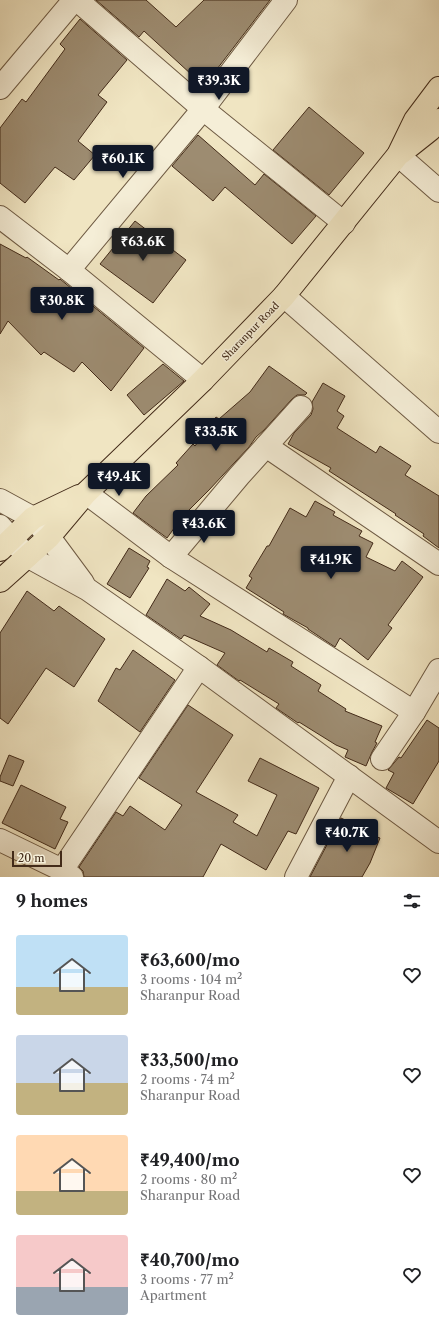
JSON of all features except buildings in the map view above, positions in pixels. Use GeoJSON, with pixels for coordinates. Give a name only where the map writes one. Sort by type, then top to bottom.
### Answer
{"type":"FeatureCollection","features":[{"type":"Feature","properties":{"kind":"main road","name":"Sharanpur Road"},"geometry":{"type":"LineString","coordinates":[[398,155],[414,120],[439,88]]}},
{"type":"Feature","properties":{"kind":"main road","name":"Sharanpur Road"},"geometry":{"type":"LineString","coordinates":[[0,581],[49,537],[86,493],[203,380],[284,296],[398,155],[430,130],[439,120]]}},
{"type":"Feature","properties":{"kind":"main road","name":"Sharanpur Road"},"geometry":{"type":"LineString","coordinates":[[4,538],[33,518],[86,493]]}},
{"type":"Feature","properties":{"kind":"street"},"geometry":{"type":"LineString","coordinates":[[0,88],[74,0]]}},
{"type":"Feature","properties":{"kind":"street"},"geometry":{"type":"LineString","coordinates":[[77,0],[203,109],[344,223]]}},
{"type":"Feature","properties":{"kind":"street"},"geometry":{"type":"LineString","coordinates":[[69,270],[203,109],[286,0]]}},
{"type":"Feature","properties":{"kind":"street"},"geometry":{"type":"LineString","coordinates":[[398,155],[439,191]]}},
{"type":"Feature","properties":{"kind":"street"},"geometry":{"type":"LineString","coordinates":[[0,217],[69,270],[203,380]]}},
{"type":"Feature","properties":{"kind":"street"},"geometry":{"type":"LineString","coordinates":[[284,296],[439,432]]}},
{"type":"Feature","properties":{"kind":"street"},"geometry":{"type":"LineString","coordinates":[[171,557],[239,476],[301,407]]}},
{"type":"Feature","properties":{"kind":"street"},"geometry":{"type":"LineString","coordinates":[[266,446],[439,564]]}},
{"type":"Feature","properties":{"kind":"street"},"geometry":{"type":"LineString","coordinates":[[86,493],[171,557],[414,712]]}},
{"type":"Feature","properties":{"kind":"street"},"geometry":{"type":"LineString","coordinates":[[0,500],[33,518],[49,537],[87,589]]}},
{"type":"Feature","properties":{"kind":"street"},"geometry":{"type":"LineString","coordinates":[[4,538],[27,556],[87,589],[199,667],[439,842]]}},
{"type":"Feature","properties":{"kind":"street"},"geometry":{"type":"LineString","coordinates":[[0,840],[67,874],[199,667]]}},
{"type":"Feature","properties":{"kind":"street"},"geometry":{"type":"LineString","coordinates":[[382,760],[414,712],[439,670]]}},
{"type":"Feature","properties":{"kind":"street"},"geometry":{"type":"LineString","coordinates":[[296,877],[349,776]]}}]}
